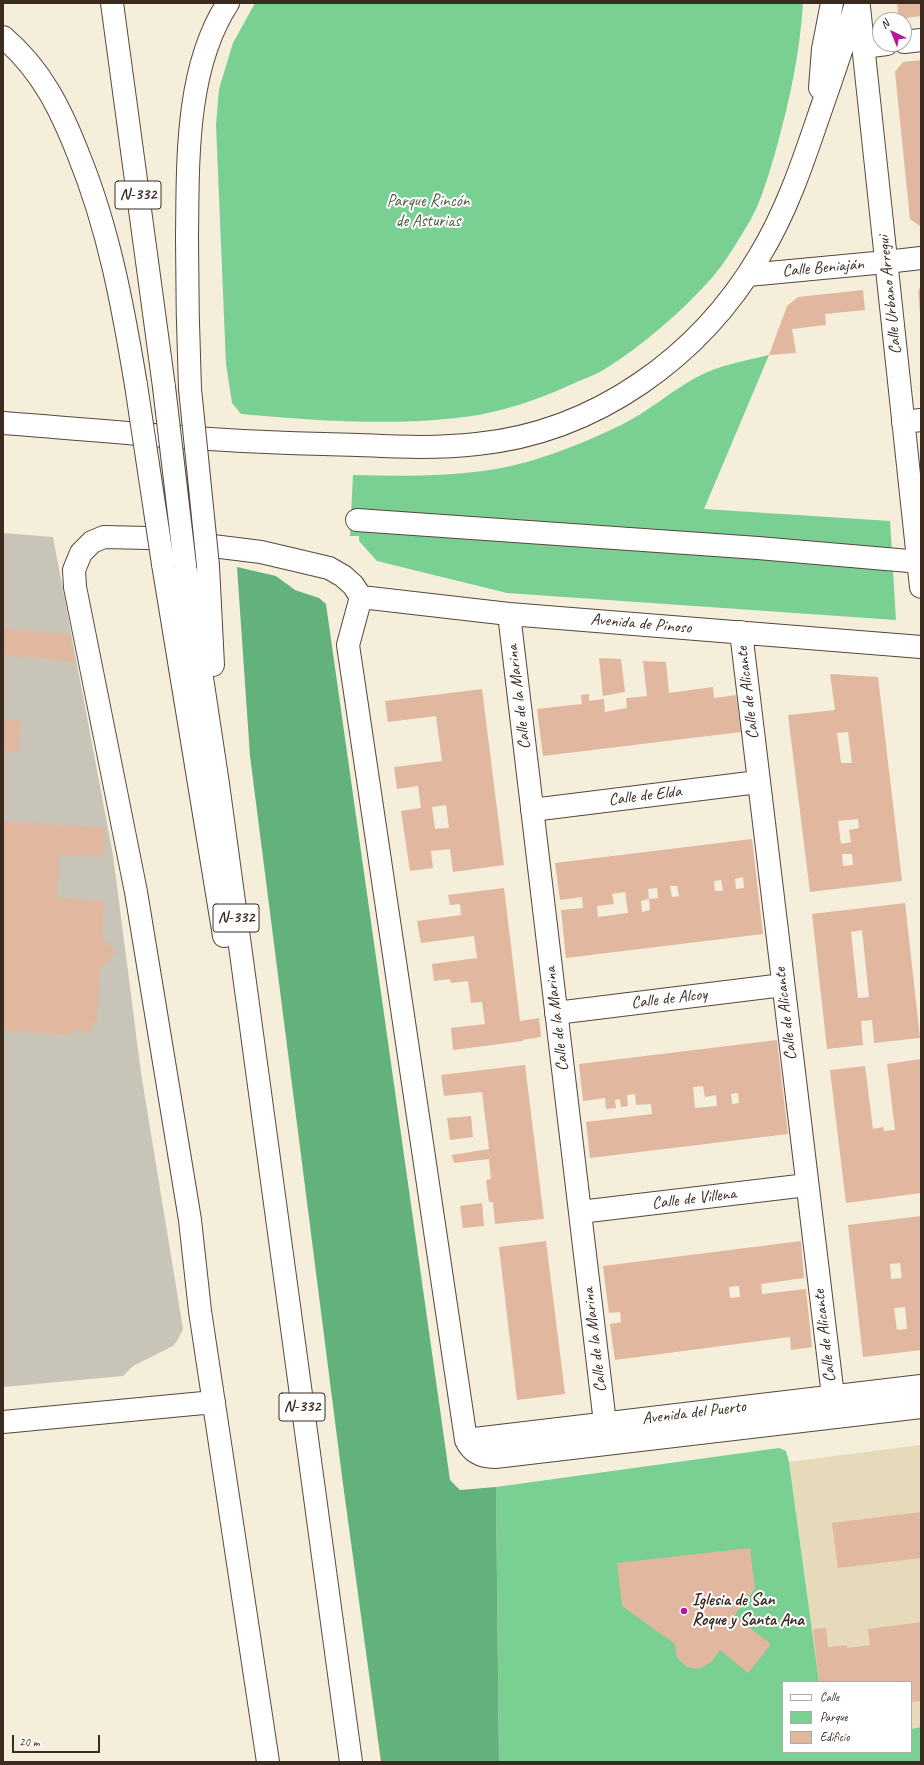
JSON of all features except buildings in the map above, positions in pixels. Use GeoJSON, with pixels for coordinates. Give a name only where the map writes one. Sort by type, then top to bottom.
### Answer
{"type":"FeatureCollection","features":[{"type":"Feature","properties":{"kind":"main road","name":"N-332"},"geometry":{"type":"LineString","coordinates":[[112,3],[164,387],[185,565],[218,784],[351,1762]]}},
{"type":"Feature","properties":{"kind":"main road","name":"N-332"},"geometry":{"type":"LineString","coordinates":[[218,784],[208,566],[190,389],[187,208],[189,154],[194,98],[201,65],[210,38],[228,3]]}},
{"type":"Feature","properties":{"kind":"main road"},"geometry":{"type":"LineString","coordinates":[[818,119],[823,49],[832,3]]}},
{"type":"Feature","properties":{"kind":"main road"},"geometry":{"type":"LineString","coordinates":[[3,423],[274,443],[445,447],[480,444],[521,437],[560,425],[599,408],[638,386],[671,362],[696,339],[724,309],[748,274],[781,216],[803,163],[858,3]]}},
{"type":"Feature","properties":{"kind":"main road","name":"Calle Urbano Arregui"},"geometry":{"type":"LineString","coordinates":[[858,3],[864,47],[886,262],[912,421],[921,587]]}},
{"type":"Feature","properties":{"kind":"main road"},"geometry":{"type":"LineString","coordinates":[[3,38],[36,71],[58,105],[84,167],[98,207],[111,254],[120,294],[136,385],[163,564],[232,987],[254,1052]]}},
{"type":"Feature","properties":{"kind":"main road"},"geometry":{"type":"LineString","coordinates":[[864,47],[872,46]]}},
{"type":"Feature","properties":{"kind":"main road","name":"Calle Beniaján"},"geometry":{"type":"LineString","coordinates":[[748,274],[921,258]]}},
{"type":"Feature","properties":{"kind":"main road"},"geometry":{"type":"LineString","coordinates":[[357,520],[758,548],[920,562]]}},
{"type":"Feature","properties":{"kind":"main road"},"geometry":{"type":"LineString","coordinates":[[268,1762],[200,1311],[190,1220],[136,892],[75,587],[74,570],[81,553],[92,542],[104,537],[148,538],[261,552],[329,568],[343,576],[353,585],[360,597],[348,645],[466,1440]]}},
{"type":"Feature","properties":{"kind":"main road","name":"Avenida de Pinoso"},"geometry":{"type":"LineString","coordinates":[[360,597],[509,614],[921,647]]}},
{"type":"Feature","properties":{"kind":"main road","name":"Calle de la Marina"},"geometry":{"type":"LineString","coordinates":[[509,614],[605,1423]]}},
{"type":"Feature","properties":{"kind":"main road","name":"Calle de Alicante"},"geometry":{"type":"LineString","coordinates":[[741,632],[833,1396]]}},
{"type":"Feature","properties":{"kind":"main road","name":"Calle de Elda"},"geometry":{"type":"LineString","coordinates":[[532,810],[758,782]]}},
{"type":"Feature","properties":{"kind":"main road","name":"Calle de Alcoy"},"geometry":{"type":"LineString","coordinates":[[556,1013],[783,985]]}},
{"type":"Feature","properties":{"kind":"main road","name":"Calle de Villena"},"geometry":{"type":"LineString","coordinates":[[580,1212],[807,1185]]}},
{"type":"Feature","properties":{"kind":"main road","name":"Avenida del Puerto"},"geometry":{"type":"LineString","coordinates":[[921,1386],[466,1440],[478,1455],[495,1457],[921,1407]]}},
{"type":"Feature","properties":{"kind":"main road"},"geometry":{"type":"LineString","coordinates":[[3,1422],[214,1402]]}},
{"type":"Feature","properties":{"kind":"shaded area"},"geometry":{"type":"Polygon","coordinates":[[[3,533],[53,537],[113,855],[141,1073],[183,1329],[173,1346],[133,1366],[123,1376],[3,1387],[3,533]]]}},
{"type":"Feature","properties":{"kind":"shaded area"},"geometry":{"type":"Polygon","coordinates":[[[920,1445],[921,1727],[912,1729],[912,1681],[819,1681],[789,1462],[920,1445]]]}},
{"type":"Feature","properties":{"kind":"green space","name":"Parque Rincón de Asturias"},"geometry":{"type":"Polygon","coordinates":[[[255,3],[803,3],[800,39],[790,93],[777,146],[759,202],[751,219],[721,266],[687,304],[647,339],[605,369],[565,388],[534,400],[472,416],[402,422],[375,422],[321,420],[241,414],[232,403],[226,364],[216,125],[219,89],[233,43],[255,3]]]}},
{"type":"Feature","properties":{"kind":"green space"},"geometry":{"type":"Polygon","coordinates":[[[769,355],[704,509],[890,521],[896,620],[507,593],[377,561],[359,541],[359,536],[350,536],[353,475],[418,476],[467,473],[500,468],[536,459],[573,446],[623,424],[687,383],[714,369],[769,355]]]}},
{"type":"Feature","properties":{"kind":"green space"},"geometry":{"type":"Polygon","coordinates":[[[237,567],[276,576],[295,590],[319,598],[326,604],[450,1480],[460,1490],[496,1487],[499,1762],[381,1762],[343,1484],[250,756],[237,567]]]}},
{"type":"Feature","properties":{"kind":"green space"},"geometry":{"type":"Polygon","coordinates":[[[779,1448],[786,1451],[789,1462],[819,1681],[782,1681],[782,1753],[912,1753],[912,1729],[921,1727],[921,1762],[499,1762],[496,1487],[779,1448]]]}},
{"type":"Feature","properties":{"kind":"place","name":"Iglesia de San Roque y Santa Ana"},"geometry":{"type":"Point","coordinates":[684,1611]}}]}
